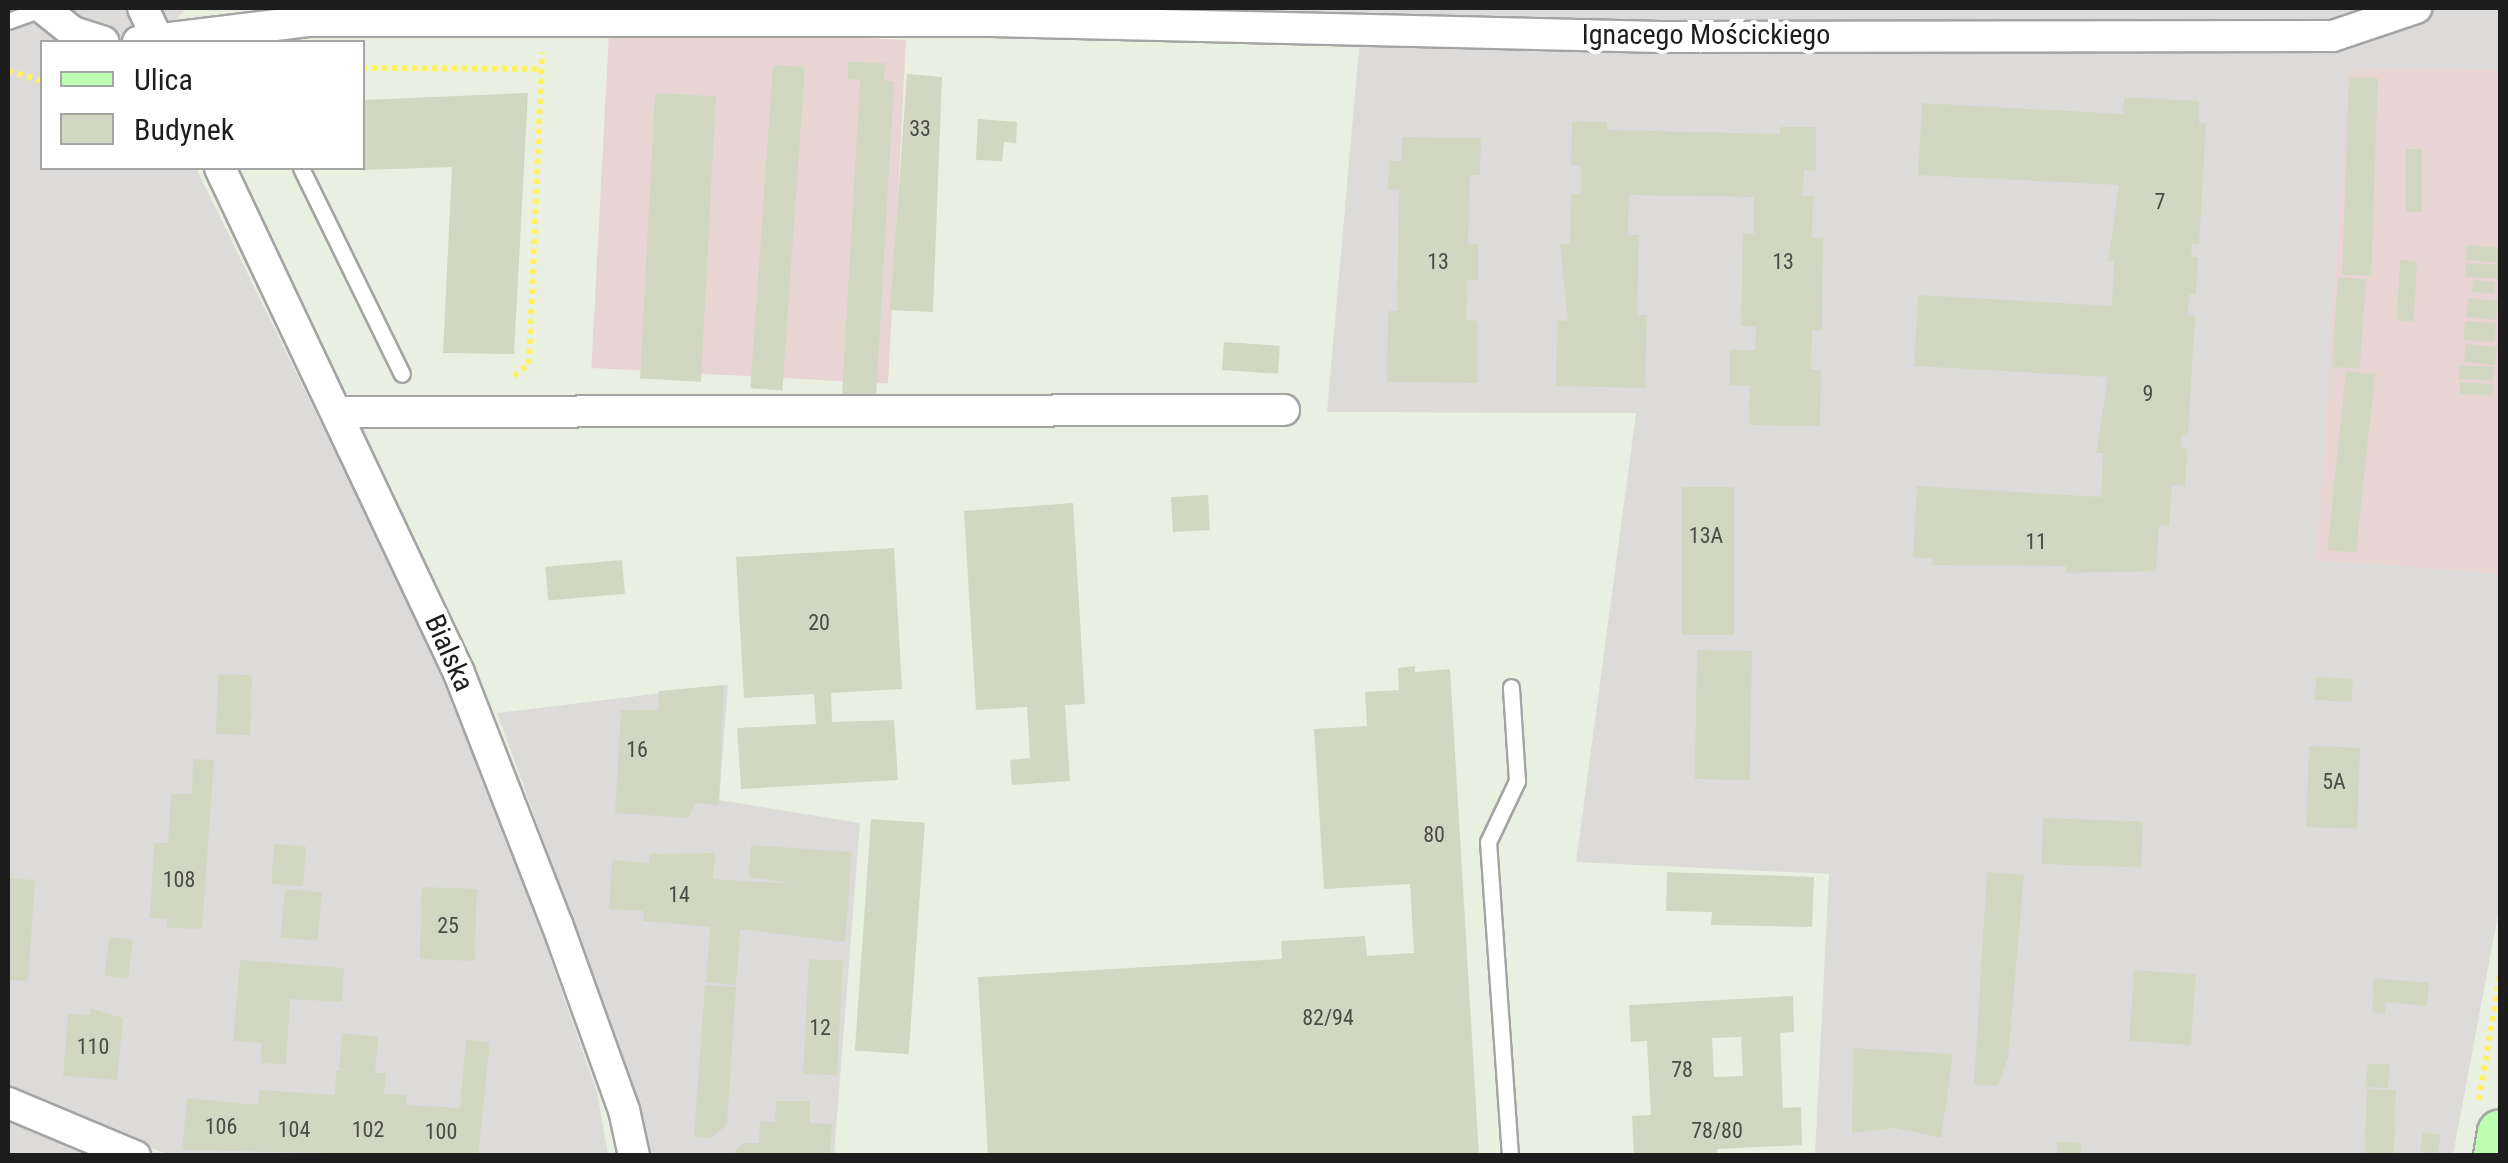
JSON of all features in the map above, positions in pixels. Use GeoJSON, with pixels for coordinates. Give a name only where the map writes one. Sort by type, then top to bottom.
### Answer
{"type":"FeatureCollection","features":[{"type":"Feature","properties":{"kind":"street"},"geometry":{"type":"LineString","coordinates":[[43,8],[74,32],[98,40]]}},
{"type":"Feature","properties":{"kind":"street"},"geometry":{"type":"LineString","coordinates":[[143,8],[151,40]]}},
{"type":"Feature","properties":{"kind":"street","name":"Ignacego Mościckiego"},"geometry":{"type":"LineString","coordinates":[[183,40],[538,17],[991,14],[2333,36],[2416,8]]}},
{"type":"Feature","properties":{"kind":"street","name":"Bialska"},"geometry":{"type":"LineString","coordinates":[[221,170],[340,412],[459,673],[578,980],[634,1156]]}},
{"type":"Feature","properties":{"kind":"street"},"geometry":{"type":"LineString","coordinates":[[340,412],[1284,410]]}},
{"type":"Feature","properties":{"kind":"street"},"geometry":{"type":"LineString","coordinates":[[8,1104],[135,1156]]}},
{"type":"Feature","properties":{"kind":"lane"},"geometry":{"type":"LineString","coordinates":[[8,22],[43,8]]}},
{"type":"Feature","properties":{"kind":"lane"},"geometry":{"type":"LineString","coordinates":[[302,170],[402,374]]}},
{"type":"Feature","properties":{"kind":"lane"},"geometry":{"type":"LineString","coordinates":[[1510,687],[1518,781],[1488,842],[1510,1156]]}},
{"type":"Feature","properties":{"kind":"path"},"geometry":{"type":"LineString","coordinates":[[498,376],[518,376],[528,364],[542,69],[538,17]]}},
{"type":"Feature","properties":{"kind":"path"},"geometry":{"type":"LineString","coordinates":[[365,68],[542,69]]}},
{"type":"Feature","properties":{"kind":"path"},"geometry":{"type":"LineString","coordinates":[[8,71],[40,80]]}},
{"type":"Feature","properties":{"kind":"path"},"geometry":{"type":"LineString","coordinates":[[2491,1136],[2500,973]]}},
{"type":"Feature","properties":{"kind":"shaded area"},"geometry":{"type":"Polygon","coordinates":[[[8,8],[2500,8],[2500,904],[2453,1155],[1815,1155],[1829,874],[1576,862],[1636,413],[1327,412],[1362,14],[185,10],[157,40],[40,40],[40,170],[197,170],[468,724],[597,1092],[608,1155],[169,1155],[8,1088],[8,8]]]}},
{"type":"Feature","properties":{"kind":"shaded area"},"geometry":{"type":"Polygon","coordinates":[[[609,24],[906,40],[888,384],[591,368],[609,24]]]}},
{"type":"Feature","properties":{"kind":"shaded area"},"geometry":{"type":"Polygon","coordinates":[[[2349,68],[2500,69],[2500,574],[2316,560],[2349,68]]]}},
{"type":"Feature","properties":{"kind":"shaded area"},"geometry":{"type":"Polygon","coordinates":[[[728,685],[719,800],[860,823],[834,1155],[649,1155],[639,1103],[497,713],[728,685]]]}},
{"type":"Feature","properties":{"kind":"shaded area"},"geometry":{"type":"Polygon","coordinates":[[[8,1122],[90,1155],[8,1155],[8,1122]]]}},
{"type":"Feature","properties":{"kind":"building"},"geometry":{"type":"Polygon","coordinates":[[[848,62],[885,63],[884,81],[894,81],[876,399],[842,396],[860,80],[848,79],[848,62]]]}},
{"type":"Feature","properties":{"kind":"building"},"geometry":{"type":"Polygon","coordinates":[[[773,65],[805,67],[782,390],[750,388],[773,65]]]}},
{"type":"Feature","properties":{"kind":"building"},"geometry":{"type":"Polygon","coordinates":[[[907,74],[942,77],[933,312],[890,310],[907,74]]]}},
{"type":"Feature","properties":{"kind":"building"},"geometry":{"type":"Polygon","coordinates":[[[2349,77],[2378,78],[2371,276],[2342,275],[2349,77]]]}},
{"type":"Feature","properties":{"kind":"building"},"geometry":{"type":"Polygon","coordinates":[[[528,93],[514,354],[443,353],[452,167],[365,170],[365,100],[528,93]]]}},
{"type":"Feature","properties":{"kind":"building"},"geometry":{"type":"Polygon","coordinates":[[[655,93],[716,96],[701,382],[640,379],[655,93]]]}},
{"type":"Feature","properties":{"kind":"building"},"geometry":{"type":"Polygon","coordinates":[[[2124,97],[2199,101],[2199,123],[2206,123],[2199,244],[2192,243],[2191,257],[2198,257],[2196,295],[2189,294],[2188,315],[2195,316],[2188,436],[2181,435],[2181,448],[2187,449],[2185,486],[2172,485],[2169,526],[2159,525],[2156,571],[2066,573],[2066,566],[1932,565],[1933,559],[1913,557],[1917,486],[2101,497],[2103,453],[2096,453],[2108,377],[1914,366],[1918,295],[2112,306],[2114,261],[2108,261],[2119,185],[1918,175],[1922,103],[2123,114],[2124,97]]]}},
{"type":"Feature","properties":{"kind":"building"},"geometry":{"type":"Polygon","coordinates":[[[978,119],[1017,122],[1016,143],[1004,142],[1002,161],[976,160],[978,119]]]}},
{"type":"Feature","properties":{"kind":"building"},"geometry":{"type":"Polygon","coordinates":[[[1572,121],[1607,122],[1607,130],[1780,134],[1780,127],[1816,127],[1816,171],[1804,170],[1803,196],[1813,196],[1812,237],[1823,238],[1822,330],[1812,330],[1811,369],[1821,370],[1820,426],[1749,425],[1750,386],[1730,385],[1730,350],[1755,350],[1756,327],[1741,326],[1743,233],[1754,234],[1754,197],[1629,195],[1628,235],[1639,235],[1637,315],[1647,315],[1645,388],[1556,386],[1557,320],[1568,321],[1560,244],[1570,244],[1571,194],[1581,194],[1581,166],[1571,165],[1572,121]]]}},
{"type":"Feature","properties":{"kind":"building"},"geometry":{"type":"Polygon","coordinates":[[[1402,137],[1481,138],[1480,175],[1470,175],[1468,244],[1478,244],[1478,280],[1467,280],[1466,320],[1477,321],[1477,383],[1387,382],[1388,311],[1397,311],[1399,190],[1388,189],[1389,161],[1402,161],[1402,137]]]}},
{"type":"Feature","properties":{"kind":"building"},"geometry":{"type":"Polygon","coordinates":[[[2406,149],[2422,149],[2422,212],[2406,212],[2406,149]]]}},
{"type":"Feature","properties":{"kind":"building"},"geometry":{"type":"Polygon","coordinates":[[[2467,245],[2500,248],[2499,263],[2466,260],[2467,245]]]}},
{"type":"Feature","properties":{"kind":"building"},"geometry":{"type":"Polygon","coordinates":[[[2400,260],[2417,261],[2414,322],[2397,321],[2400,260]]]}},
{"type":"Feature","properties":{"kind":"building"},"geometry":{"type":"Polygon","coordinates":[[[2466,263],[2500,265],[2499,279],[2465,277],[2466,263]]]}},
{"type":"Feature","properties":{"kind":"building"},"geometry":{"type":"Polygon","coordinates":[[[2338,277],[2366,279],[2360,369],[2332,367],[2338,277]]]}},
{"type":"Feature","properties":{"kind":"building"},"geometry":{"type":"Polygon","coordinates":[[[2473,280],[2495,282],[2494,294],[2472,292],[2473,280]]]}},
{"type":"Feature","properties":{"kind":"building"},"geometry":{"type":"Polygon","coordinates":[[[2468,298],[2498,301],[2496,320],[2466,317],[2468,298]]]}},
{"type":"Feature","properties":{"kind":"building"},"geometry":{"type":"Polygon","coordinates":[[[2465,321],[2496,323],[2495,342],[2464,340],[2465,321]]]}},
{"type":"Feature","properties":{"kind":"building"},"geometry":{"type":"Polygon","coordinates":[[[1224,342],[1280,346],[1278,374],[1222,370],[1224,342]]]}},
{"type":"Feature","properties":{"kind":"building"},"geometry":{"type":"Polygon","coordinates":[[[2466,344],[2497,347],[2495,365],[2464,362],[2466,344]]]}},
{"type":"Feature","properties":{"kind":"building"},"geometry":{"type":"Polygon","coordinates":[[[2459,365],[2494,367],[2493,381],[2458,379],[2459,365]]]}},
{"type":"Feature","properties":{"kind":"building"},"geometry":{"type":"Polygon","coordinates":[[[2346,371],[2375,374],[2356,553],[2327,550],[2346,371]]]}},
{"type":"Feature","properties":{"kind":"building"},"geometry":{"type":"Polygon","coordinates":[[[2460,382],[2493,384],[2492,396],[2459,394],[2460,382]]]}},
{"type":"Feature","properties":{"kind":"building"},"geometry":{"type":"Polygon","coordinates":[[[1682,487],[1734,487],[1734,635],[1682,635],[1682,487]]]}},
{"type":"Feature","properties":{"kind":"building"},"geometry":{"type":"Polygon","coordinates":[[[1208,495],[1210,530],[1173,532],[1171,497],[1208,495]]]}},
{"type":"Feature","properties":{"kind":"building"},"geometry":{"type":"Polygon","coordinates":[[[1073,503],[1085,704],[1065,705],[1070,781],[1012,785],[1010,760],[1030,758],[1027,707],[976,710],[964,511],[1073,503]]]}},
{"type":"Feature","properties":{"kind":"building"},"geometry":{"type":"Polygon","coordinates":[[[894,548],[902,689],[831,693],[832,722],[894,720],[898,780],[741,789],[737,728],[816,724],[814,694],[744,698],[736,557],[894,548]]]}},
{"type":"Feature","properties":{"kind":"building"},"geometry":{"type":"Polygon","coordinates":[[[622,560],[625,594],[548,601],[545,567],[622,560]]]}},
{"type":"Feature","properties":{"kind":"building"},"geometry":{"type":"Polygon","coordinates":[[[1697,650],[1752,651],[1750,780],[1695,779],[1697,650]]]}},
{"type":"Feature","properties":{"kind":"building"},"geometry":{"type":"Polygon","coordinates":[[[1415,666],[1415,672],[1450,669],[1479,1156],[988,1156],[978,977],[1282,959],[1281,941],[1365,936],[1367,956],[1414,953],[1410,884],[1324,889],[1314,729],[1367,726],[1365,692],[1399,690],[1398,668],[1415,666]]]}},
{"type":"Feature","properties":{"kind":"building"},"geometry":{"type":"Polygon","coordinates":[[[218,674],[252,675],[250,735],[216,734],[218,674]]]}},
{"type":"Feature","properties":{"kind":"building"},"geometry":{"type":"Polygon","coordinates":[[[2316,677],[2353,679],[2352,702],[2315,700],[2316,677]]]}},
{"type":"Feature","properties":{"kind":"building"},"geometry":{"type":"Polygon","coordinates":[[[724,685],[719,805],[696,803],[688,818],[615,813],[621,710],[658,710],[659,691],[724,685]]]}},
{"type":"Feature","properties":{"kind":"building"},"geometry":{"type":"Polygon","coordinates":[[[2309,746],[2360,748],[2357,829],[2306,827],[2309,746]]]}},
{"type":"Feature","properties":{"kind":"building"},"geometry":{"type":"Polygon","coordinates":[[[193,759],[214,760],[202,929],[167,928],[167,919],[150,918],[154,843],[168,843],[171,794],[192,794],[193,759]]]}},
{"type":"Feature","properties":{"kind":"building"},"geometry":{"type":"Polygon","coordinates":[[[2043,818],[2143,821],[2141,867],[2041,864],[2043,818]]]}},
{"type":"Feature","properties":{"kind":"building"},"geometry":{"type":"Polygon","coordinates":[[[871,819],[925,823],[909,1054],[855,1050],[871,819]]]}},
{"type":"Feature","properties":{"kind":"building"},"geometry":{"type":"Polygon","coordinates":[[[274,844],[306,846],[303,886],[271,884],[274,844]]]}},
{"type":"Feature","properties":{"kind":"building"},"geometry":{"type":"Polygon","coordinates":[[[751,845],[852,852],[845,942],[740,929],[736,985],[706,982],[710,927],[643,921],[644,911],[609,909],[612,860],[649,863],[650,854],[715,853],[713,879],[794,884],[749,877],[751,845]]]}},
{"type":"Feature","properties":{"kind":"building"},"geometry":{"type":"Polygon","coordinates":[[[1667,872],[1814,877],[1812,927],[1711,925],[1712,912],[1666,911],[1667,872]]]}},
{"type":"Feature","properties":{"kind":"building"},"geometry":{"type":"Polygon","coordinates":[[[1987,872],[2024,875],[2008,1058],[1998,1086],[1974,1085],[1987,872]]]}},
{"type":"Feature","properties":{"kind":"building"},"geometry":{"type":"Polygon","coordinates":[[[8,878],[35,880],[28,981],[8,980],[8,878]]]}},
{"type":"Feature","properties":{"kind":"building"},"geometry":{"type":"Polygon","coordinates":[[[422,887],[477,889],[474,961],[419,959],[422,887]]]}},
{"type":"Feature","properties":{"kind":"building"},"geometry":{"type":"Polygon","coordinates":[[[285,889],[322,892],[318,941],[281,938],[285,889]]]}},
{"type":"Feature","properties":{"kind":"building"},"geometry":{"type":"Polygon","coordinates":[[[109,937],[133,940],[128,979],[104,976],[109,937]]]}},
{"type":"Feature","properties":{"kind":"building"},"geometry":{"type":"Polygon","coordinates":[[[809,959],[843,961],[837,1076],[803,1074],[809,959]]]}},
{"type":"Feature","properties":{"kind":"building"},"geometry":{"type":"Polygon","coordinates":[[[240,960],[344,968],[342,1002],[290,999],[286,1064],[261,1063],[262,1043],[233,1041],[240,960]]]}},
{"type":"Feature","properties":{"kind":"building"},"geometry":{"type":"Polygon","coordinates":[[[2134,970],[2196,974],[2191,1045],[2129,1041],[2134,970]]]}},
{"type":"Feature","properties":{"kind":"building"},"geometry":{"type":"Polygon","coordinates":[[[2374,978],[2429,983],[2427,1006],[2386,1002],[2385,1014],[2372,1012],[2374,978]]]}},
{"type":"Feature","properties":{"kind":"building"},"geometry":{"type":"Polygon","coordinates":[[[705,985],[736,987],[727,1125],[711,1138],[694,1137],[705,985]]]}},
{"type":"Feature","properties":{"kind":"building"},"geometry":{"type":"Polygon","coordinates":[[[1793,996],[1794,1032],[1780,1033],[1783,1108],[1801,1107],[1802,1145],[1717,1149],[1717,1156],[1634,1156],[1632,1116],[1651,1115],[1647,1041],[1631,1042],[1629,1005],[1793,996]],[[1741,1037],[1712,1038],[1714,1077],[1743,1076],[1741,1037]]]}},
{"type":"Feature","properties":{"kind":"building"},"geometry":{"type":"Polygon","coordinates":[[[90,1008],[123,1018],[117,1080],[63,1076],[68,1014],[90,1015],[90,1008]]]}},
{"type":"Feature","properties":{"kind":"building"},"geometry":{"type":"Polygon","coordinates":[[[342,1033],[378,1037],[375,1073],[386,1073],[384,1094],[407,1095],[406,1105],[460,1108],[466,1040],[490,1042],[478,1156],[182,1150],[187,1098],[258,1105],[259,1090],[335,1095],[336,1070],[351,1071],[339,1069],[342,1033]]]}},
{"type":"Feature","properties":{"kind":"building"},"geometry":{"type":"Polygon","coordinates":[[[1853,1048],[1953,1054],[1941,1138],[1896,1128],[1852,1133],[1853,1048]]]}},
{"type":"Feature","properties":{"kind":"building"},"geometry":{"type":"Polygon","coordinates":[[[2368,1064],[2390,1064],[2388,1088],[2365,1087],[2368,1064]]]}},
{"type":"Feature","properties":{"kind":"building"},"geometry":{"type":"Polygon","coordinates":[[[2367,1089],[2396,1090],[2394,1156],[2365,1156],[2367,1089]]]}},
{"type":"Feature","properties":{"kind":"building"},"geometry":{"type":"Polygon","coordinates":[[[776,1101],[810,1101],[810,1123],[832,1124],[830,1156],[730,1156],[743,1143],[759,1143],[760,1121],[775,1122],[776,1101]]]}},
{"type":"Feature","properties":{"kind":"building"},"geometry":{"type":"Polygon","coordinates":[[[2423,1132],[2441,1135],[2438,1155],[2420,1152],[2423,1132]]]}},
{"type":"Feature","properties":{"kind":"building"},"geometry":{"type":"Polygon","coordinates":[[[2057,1142],[2081,1143],[2081,1156],[2057,1156],[2057,1142]]]}}]}
